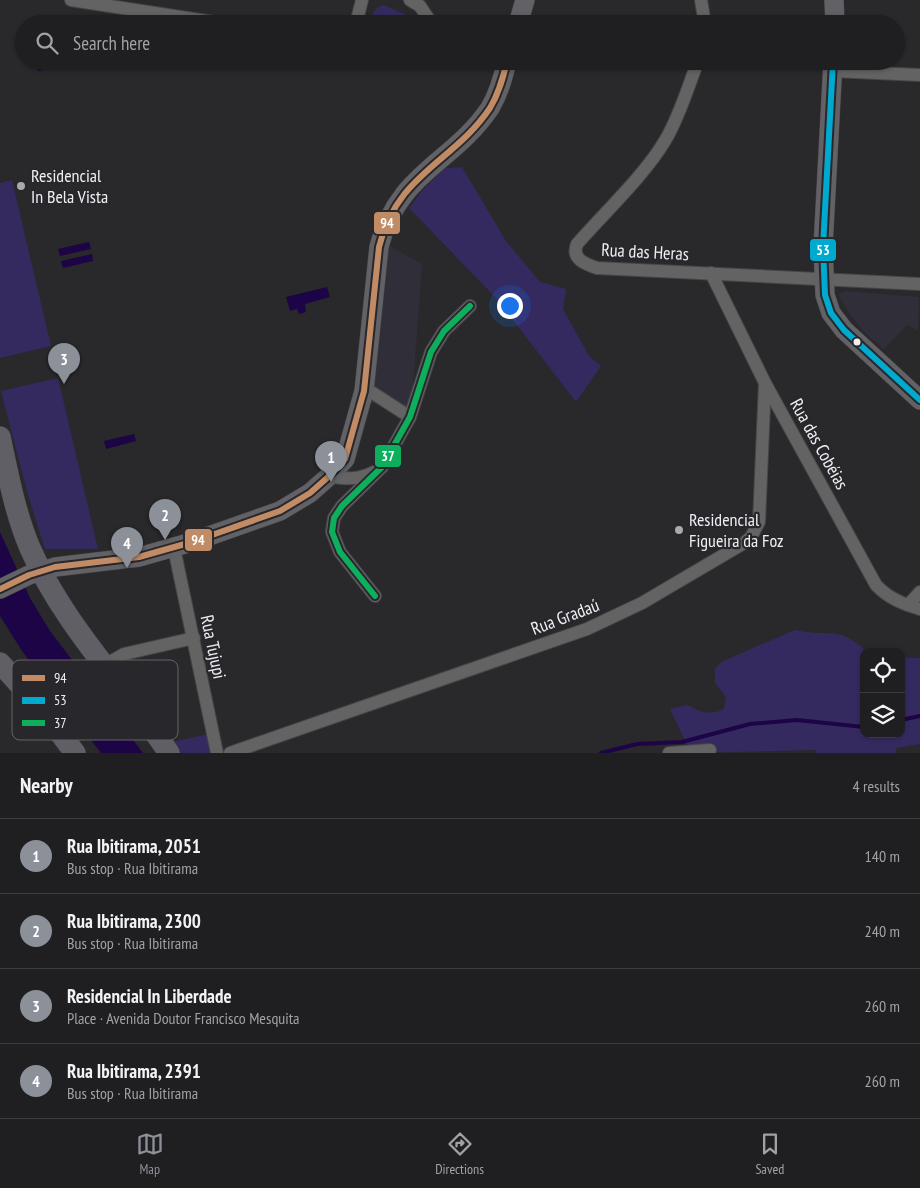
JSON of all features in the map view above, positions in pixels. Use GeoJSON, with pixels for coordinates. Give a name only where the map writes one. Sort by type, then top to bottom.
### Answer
{"type":"FeatureCollection","features":[{"type":"Feature","properties":{"kind":"highway"},"geometry":{"type":"LineString","coordinates":[[0,437],[35,573],[101,660]]}},
{"type":"Feature","properties":{"kind":"highway"},"geometry":{"type":"LineString","coordinates":[[65,740],[75,753]]}},
{"type":"Feature","properties":{"kind":"highway"},"geometry":{"type":"LineString","coordinates":[[160,740],[169,753]]}},
{"type":"Feature","properties":{"kind":"main road"},"geometry":{"type":"LineString","coordinates":[[520,15],[524,0]]}},
{"type":"Feature","properties":{"kind":"main road"},"geometry":{"type":"LineString","coordinates":[[834,0],[835,15]]}},
{"type":"Feature","properties":{"kind":"main road"},"geometry":{"type":"LineString","coordinates":[[0,589],[35,573],[60,567],[139,557],[174,548],[280,510],[310,493],[345,459],[365,388],[379,247],[383,230],[395,206],[417,178],[482,118],[501,86],[505,70]]}},
{"type":"Feature","properties":{"kind":"main road"},"geometry":{"type":"LineString","coordinates":[[833,70],[823,247],[825,295],[831,313],[844,330],[920,400]]}},
{"type":"Feature","properties":{"kind":"street"},"geometry":{"type":"LineString","coordinates":[[71,0],[168,15]]}},
{"type":"Feature","properties":{"kind":"street"},"geometry":{"type":"LineString","coordinates":[[358,15],[362,0]]}},
{"type":"Feature","properties":{"kind":"street"},"geometry":{"type":"LineString","coordinates":[[410,0],[426,15]]}},
{"type":"Feature","properties":{"kind":"street"},"geometry":{"type":"LineString","coordinates":[[701,0],[704,15]]}},
{"type":"Feature","properties":{"kind":"street","name":"Rua das Heras"},"geometry":{"type":"LineString","coordinates":[[695,70],[680,110],[666,140],[645,168],[575,249],[577,258],[585,264],[596,268],[920,284]]}},
{"type":"Feature","properties":{"kind":"street"},"geometry":{"type":"LineString","coordinates":[[872,70],[920,75]]}},
{"type":"Feature","properties":{"kind":"street","name":"Rua das Cobéias"},"geometry":{"type":"LineString","coordinates":[[711,273],[765,383],[876,585],[883,593],[914,607]]}},
{"type":"Feature","properties":{"kind":"street"},"geometry":{"type":"LineString","coordinates":[[375,596],[340,552],[332,532],[332,526],[342,506],[382,467],[410,417],[431,352],[444,331],[470,306]]}},
{"type":"Feature","properties":{"kind":"street","name":"Rua Gradaú"},"geometry":{"type":"LineString","coordinates":[[230,753],[587,629],[642,603],[744,543],[752,537],[759,522],[765,383]]}},
{"type":"Feature","properties":{"kind":"street"},"geometry":{"type":"LineString","coordinates":[[365,388],[410,417]]}},
{"type":"Feature","properties":{"kind":"street"},"geometry":{"type":"LineString","coordinates":[[328,476],[346,480],[367,476],[382,467]]}},
{"type":"Feature","properties":{"kind":"street","name":"Rua Tujupi"},"geometry":{"type":"LineString","coordinates":[[174,548],[217,753]]}},
{"type":"Feature","properties":{"kind":"street"},"geometry":{"type":"LineString","coordinates":[[914,607],[920,592]]}},
{"type":"Feature","properties":{"kind":"street"},"geometry":{"type":"LineString","coordinates":[[114,660],[124,654],[194,638]]}},
{"type":"Feature","properties":{"kind":"street"},"geometry":{"type":"LineString","coordinates":[[669,753],[710,750]]}},
{"type":"Feature","properties":{"kind":"shaded area"},"geometry":{"type":"Polygon","coordinates":[[[384,5],[406,15],[373,15],[378,7],[384,5]]]}},
{"type":"Feature","properties":{"kind":"shaded area"},"geometry":{"type":"Polygon","coordinates":[[[462,167],[506,241],[540,282],[566,289],[563,309],[589,356],[601,366],[576,402],[496,298],[409,208],[422,191],[445,168],[462,167]]]}},
{"type":"Feature","properties":{"kind":"shaded area"},"geometry":{"type":"Polygon","coordinates":[[[12,180],[51,346],[0,358],[0,183],[12,180]]]}},
{"type":"Feature","properties":{"kind":"shaded area"},"geometry":{"type":"Polygon","coordinates":[[[89,242],[91,249],[60,256],[58,249],[89,242]]]}},
{"type":"Feature","properties":{"kind":"shaded area"},"geometry":{"type":"Polygon","coordinates":[[[386,244],[422,264],[413,386],[406,411],[365,401],[386,244]]]}},
{"type":"Feature","properties":{"kind":"shaded area"},"geometry":{"type":"Polygon","coordinates":[[[92,254],[93,261],[63,268],[61,261],[92,254]]]}},
{"type":"Feature","properties":{"kind":"shaded area"},"geometry":{"type":"Polygon","coordinates":[[[327,287],[330,297],[305,304],[306,312],[299,314],[297,309],[290,311],[286,297],[327,287]]]}},
{"type":"Feature","properties":{"kind":"shaded area"},"geometry":{"type":"Polygon","coordinates":[[[845,291],[919,297],[918,330],[907,325],[884,349],[865,333],[849,313],[838,294],[845,291]]]}},
{"type":"Feature","properties":{"kind":"shaded area"},"geometry":{"type":"Polygon","coordinates":[[[58,378],[98,549],[45,549],[28,495],[1,391],[58,378]]]}},
{"type":"Feature","properties":{"kind":"shaded area"},"geometry":{"type":"Polygon","coordinates":[[[134,434],[136,441],[106,449],[104,441],[134,434]]]}},
{"type":"Feature","properties":{"kind":"shaded area"},"geometry":{"type":"Polygon","coordinates":[[[0,532],[30,598],[50,631],[72,660],[29,660],[0,616],[0,532]]]}},
{"type":"Feature","properties":{"kind":"shaded area"},"geometry":{"type":"Polygon","coordinates":[[[795,630],[840,635],[848,638],[863,648],[860,648],[860,738],[905,738],[905,658],[920,658],[920,744],[896,748],[896,753],[816,753],[816,750],[691,753],[670,709],[687,705],[696,710],[710,713],[724,709],[726,697],[715,683],[715,668],[723,661],[795,630]]]}},
{"type":"Feature","properties":{"kind":"shaded area"},"geometry":{"type":"Polygon","coordinates":[[[213,733],[217,753],[169,753],[163,744],[213,733]]]}},
{"type":"Feature","properties":{"kind":"shaded area"},"geometry":{"type":"Polygon","coordinates":[[[91,740],[133,740],[143,753],[101,753],[91,740]]]}},
{"type":"Feature","properties":{"kind":"waterway"},"geometry":{"type":"LineString","coordinates":[[905,719],[920,716]]}},
{"type":"Feature","properties":{"kind":"waterway"},"geometry":{"type":"LineString","coordinates":[[601,753],[637,744],[682,742],[750,724],[797,720],[860,727]]}},
{"type":"Feature","properties":{"kind":"transit line","name":"94"},"geometry":{"type":"LineString","coordinates":[[0,589],[29,575],[55,567],[139,557],[192,542],[280,511],[310,493],[327,478],[345,459],[364,391],[379,247],[387,222],[412,185],[460,143],[490,108],[496,97],[504,70]]}},
{"type":"Feature","properties":{"kind":"transit line","name":"53"},"geometry":{"type":"LineString","coordinates":[[833,70],[823,247],[825,295],[831,313],[844,330],[920,400]]}},
{"type":"Feature","properties":{"kind":"transit line","name":"37"},"geometry":{"type":"LineString","coordinates":[[375,596],[340,552],[332,532],[334,518],[342,506],[382,467],[410,417],[431,352],[444,331],[470,306]]}},
{"type":"Feature","properties":{"kind":"place","name":"Residencial In Bela Vista"},"geometry":{"type":"Point","coordinates":[21,186]}},
{"type":"Feature","properties":{"kind":"place","name":"Residencial In Liberdade"},"geometry":{"type":"Point","coordinates":[64,384]}},
{"type":"Feature","properties":{"kind":"place","name":"Rua Ibitirama, 2051"},"geometry":{"type":"Point","coordinates":[331,482]}},
{"type":"Feature","properties":{"kind":"place","name":"Residencial Figueira da Foz"},"geometry":{"type":"Point","coordinates":[679,530]}},
{"type":"Feature","properties":{"kind":"place","name":"Rua Ibitirama, 2300"},"geometry":{"type":"Point","coordinates":[165,540]}},
{"type":"Feature","properties":{"kind":"place","name":"Rua Ibitirama, 2391"},"geometry":{"type":"Point","coordinates":[127,568]}}]}
